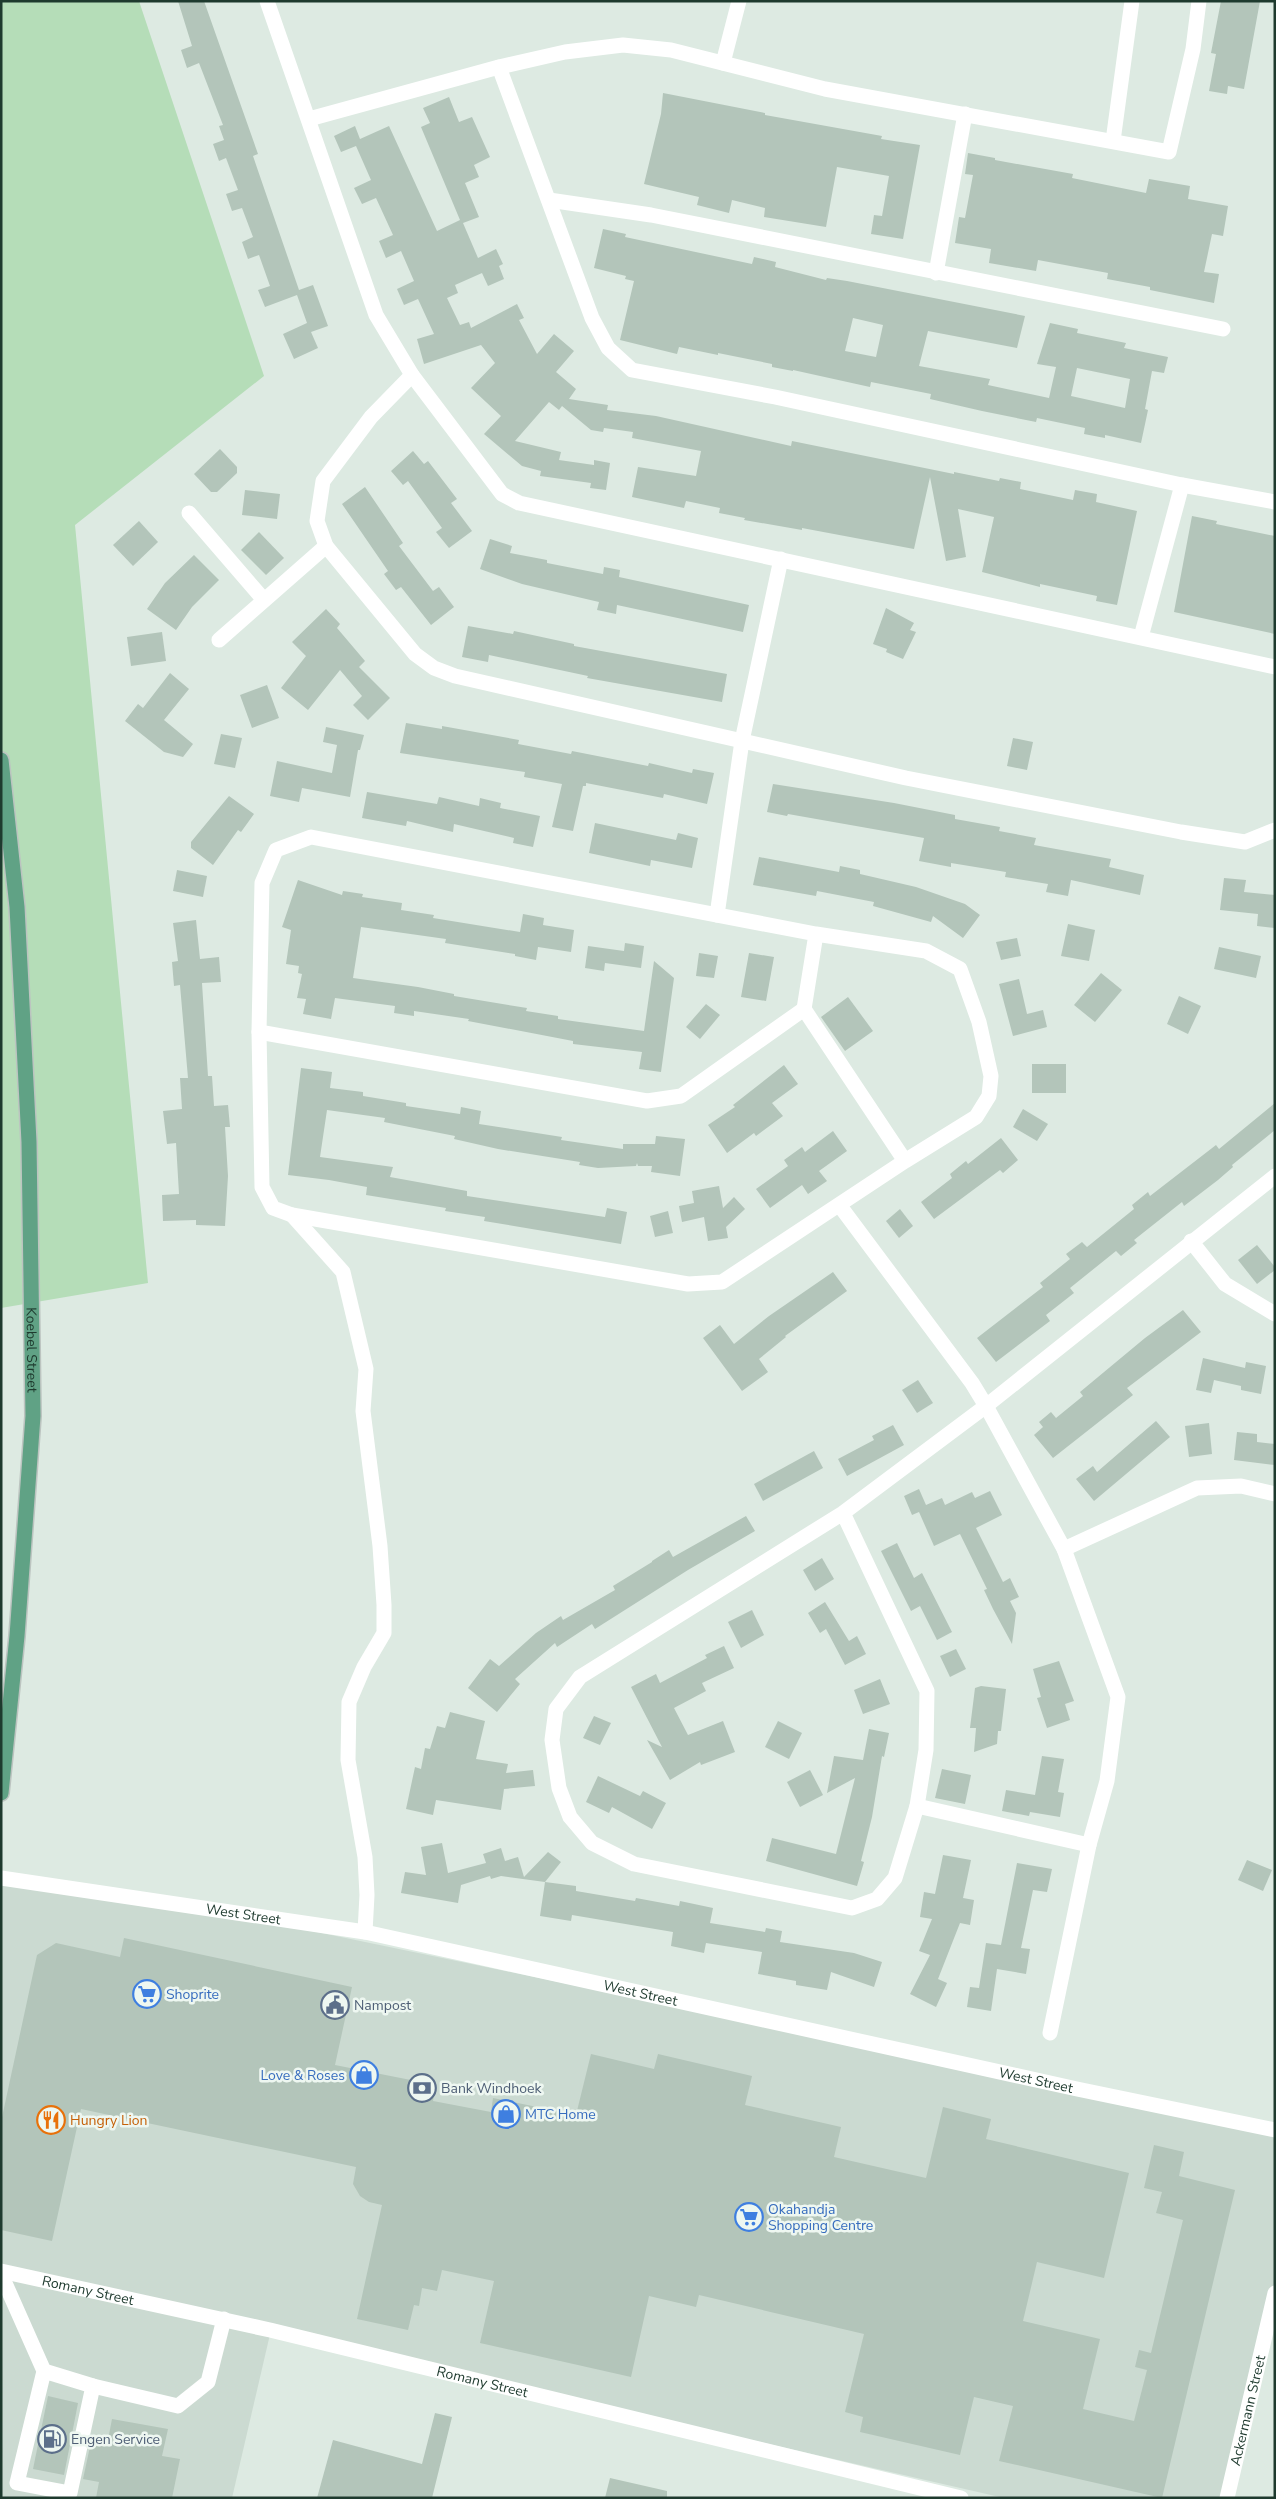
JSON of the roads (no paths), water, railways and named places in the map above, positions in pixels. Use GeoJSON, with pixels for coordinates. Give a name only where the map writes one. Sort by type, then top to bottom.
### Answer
{"type":"FeatureCollection","features":[{"type":"Feature","properties":{"kind":"main road","name":"Koebel Street"},"geometry":{"type":"LineString","coordinates":[[1,760],[17,907],[29,1142],[33,1416],[17,1636],[1,1793]]}},
{"type":"Feature","properties":{"kind":"street"},"geometry":{"type":"LineString","coordinates":[[267,1],[376,315],[412,375],[502,494],[519,503],[1275,667]]}},
{"type":"Feature","properties":{"kind":"street"},"geometry":{"type":"LineString","coordinates":[[723,64],[739,1]]}},
{"type":"Feature","properties":{"kind":"street"},"geometry":{"type":"LineString","coordinates":[[1113,141],[1132,1]]}},
{"type":"Feature","properties":{"kind":"street"},"geometry":{"type":"LineString","coordinates":[[309,119],[499,67],[565,52],[623,44],[671,50],[825,89],[1170,152],[1193,49],[1200,1]]}},
{"type":"Feature","properties":{"kind":"street"},"geometry":{"type":"LineString","coordinates":[[499,67],[592,318],[608,348],[632,370],[775,397],[1182,485],[1275,502]]}},
{"type":"Feature","properties":{"kind":"street"},"geometry":{"type":"LineString","coordinates":[[936,273],[965,114]]}},
{"type":"Feature","properties":{"kind":"street"},"geometry":{"type":"LineString","coordinates":[[549,200],[651,215],[1223,329]]}},
{"type":"Feature","properties":{"kind":"street"},"geometry":{"type":"LineString","coordinates":[[412,375],[371,417],[323,481],[316,521],[326,546],[415,654],[434,668],[455,676],[906,778],[1181,832],[1245,842],[1275,830]]}},
{"type":"Feature","properties":{"kind":"street"},"geometry":{"type":"LineString","coordinates":[[1141,637],[1182,485]]}},
{"type":"Feature","properties":{"kind":"street"},"geometry":{"type":"LineString","coordinates":[[188,513],[264,600]]}},
{"type":"Feature","properties":{"kind":"street"},"geometry":{"type":"LineString","coordinates":[[219,640],[326,546]]}},
{"type":"Feature","properties":{"kind":"street"},"geometry":{"type":"LineString","coordinates":[[717,915],[742,741],[781,559]]}},
{"type":"Feature","properties":{"kind":"street"},"geometry":{"type":"LineString","coordinates":[[311,836],[816,934],[926,951],[960,969],[979,1022],[991,1076],[989,1096],[976,1117],[722,1282],[688,1284],[292,1215],[273,1208],[262,1187],[259,1032],[262,883],[276,850],[311,836]]}},
{"type":"Feature","properties":{"kind":"street"},"geometry":{"type":"LineString","coordinates":[[816,934],[804,1010],[905,1162]]}},
{"type":"Feature","properties":{"kind":"street"},"geometry":{"type":"LineString","coordinates":[[259,1032],[647,1101],[681,1096],[804,1010]]}},
{"type":"Feature","properties":{"kind":"street"},"geometry":{"type":"LineString","coordinates":[[843,1513],[927,1691],[926,1750],[917,1806],[896,1878],[877,1899],[852,1908],[634,1864],[592,1842],[570,1817],[559,1788],[552,1740],[556,1709],[580,1677],[843,1513],[986,1406],[1275,1176]]}},
{"type":"Feature","properties":{"kind":"street"},"geometry":{"type":"LineString","coordinates":[[840,1206],[972,1383],[986,1406],[1064,1550],[1118,1698],[1107,1780],[1089,1845],[1050,2033]]}},
{"type":"Feature","properties":{"kind":"street"},"geometry":{"type":"LineString","coordinates":[[292,1215],[343,1272],[366,1369],[363,1412],[380,1546],[384,1633],[364,1667],[349,1702],[348,1760],[365,1857],[367,1895],[365,1932]]}},
{"type":"Feature","properties":{"kind":"street"},"geometry":{"type":"LineString","coordinates":[[1191,1241],[1225,1284],[1275,1314]]}},
{"type":"Feature","properties":{"kind":"street"},"geometry":{"type":"LineString","coordinates":[[1064,1550],[1197,1488],[1241,1486],[1275,1494]]}},
{"type":"Feature","properties":{"kind":"street"},"geometry":{"type":"LineString","coordinates":[[917,1806],[1089,1845]]}},
{"type":"Feature","properties":{"kind":"street","name":"West Street"},"geometry":{"type":"LineString","coordinates":[[1,1878],[365,1932],[1077,2089],[1275,2130]]}},
{"type":"Feature","properties":{"kind":"street"},"geometry":{"type":"LineString","coordinates":[[1,2273],[44,2372],[17,2482],[70,2492],[93,2386]]}},
{"type":"Feature","properties":{"kind":"street","name":"Romany Street"},"geometry":{"type":"LineString","coordinates":[[1,2273],[224,2319],[961,2498]]}},
{"type":"Feature","properties":{"kind":"street","name":"Ackermann Street"},"geometry":{"type":"LineString","coordinates":[[1227,2498],[1275,2293]]}},
{"type":"Feature","properties":{"kind":"street"},"geometry":{"type":"LineString","coordinates":[[44,2372],[93,2386],[178,2406],[208,2382],[224,2319]]}},
{"type":"Feature","properties":{"kind":"place","name":"Shoprite"},"geometry":{"type":"Point","coordinates":[147,1994]}},
{"type":"Feature","properties":{"kind":"place","name":"Nampost"},"geometry":{"type":"Point","coordinates":[335,2005]}},
{"type":"Feature","properties":{"kind":"place","name":"Love & Roses"},"geometry":{"type":"Point","coordinates":[364,2075]}},
{"type":"Feature","properties":{"kind":"place","name":"Bank Windhoek"},"geometry":{"type":"Point","coordinates":[422,2088]}},
{"type":"Feature","properties":{"kind":"place","name":"MTC Home"},"geometry":{"type":"Point","coordinates":[506,2114]}},
{"type":"Feature","properties":{"kind":"place","name":"Hungry Lion"},"geometry":{"type":"Point","coordinates":[51,2120]}},
{"type":"Feature","properties":{"kind":"place","name":"Okahandja Shopping Centre"},"geometry":{"type":"Point","coordinates":[749,2217]}},
{"type":"Feature","properties":{"kind":"place","name":"Engen Service"},"geometry":{"type":"Point","coordinates":[52,2439]}}]}
